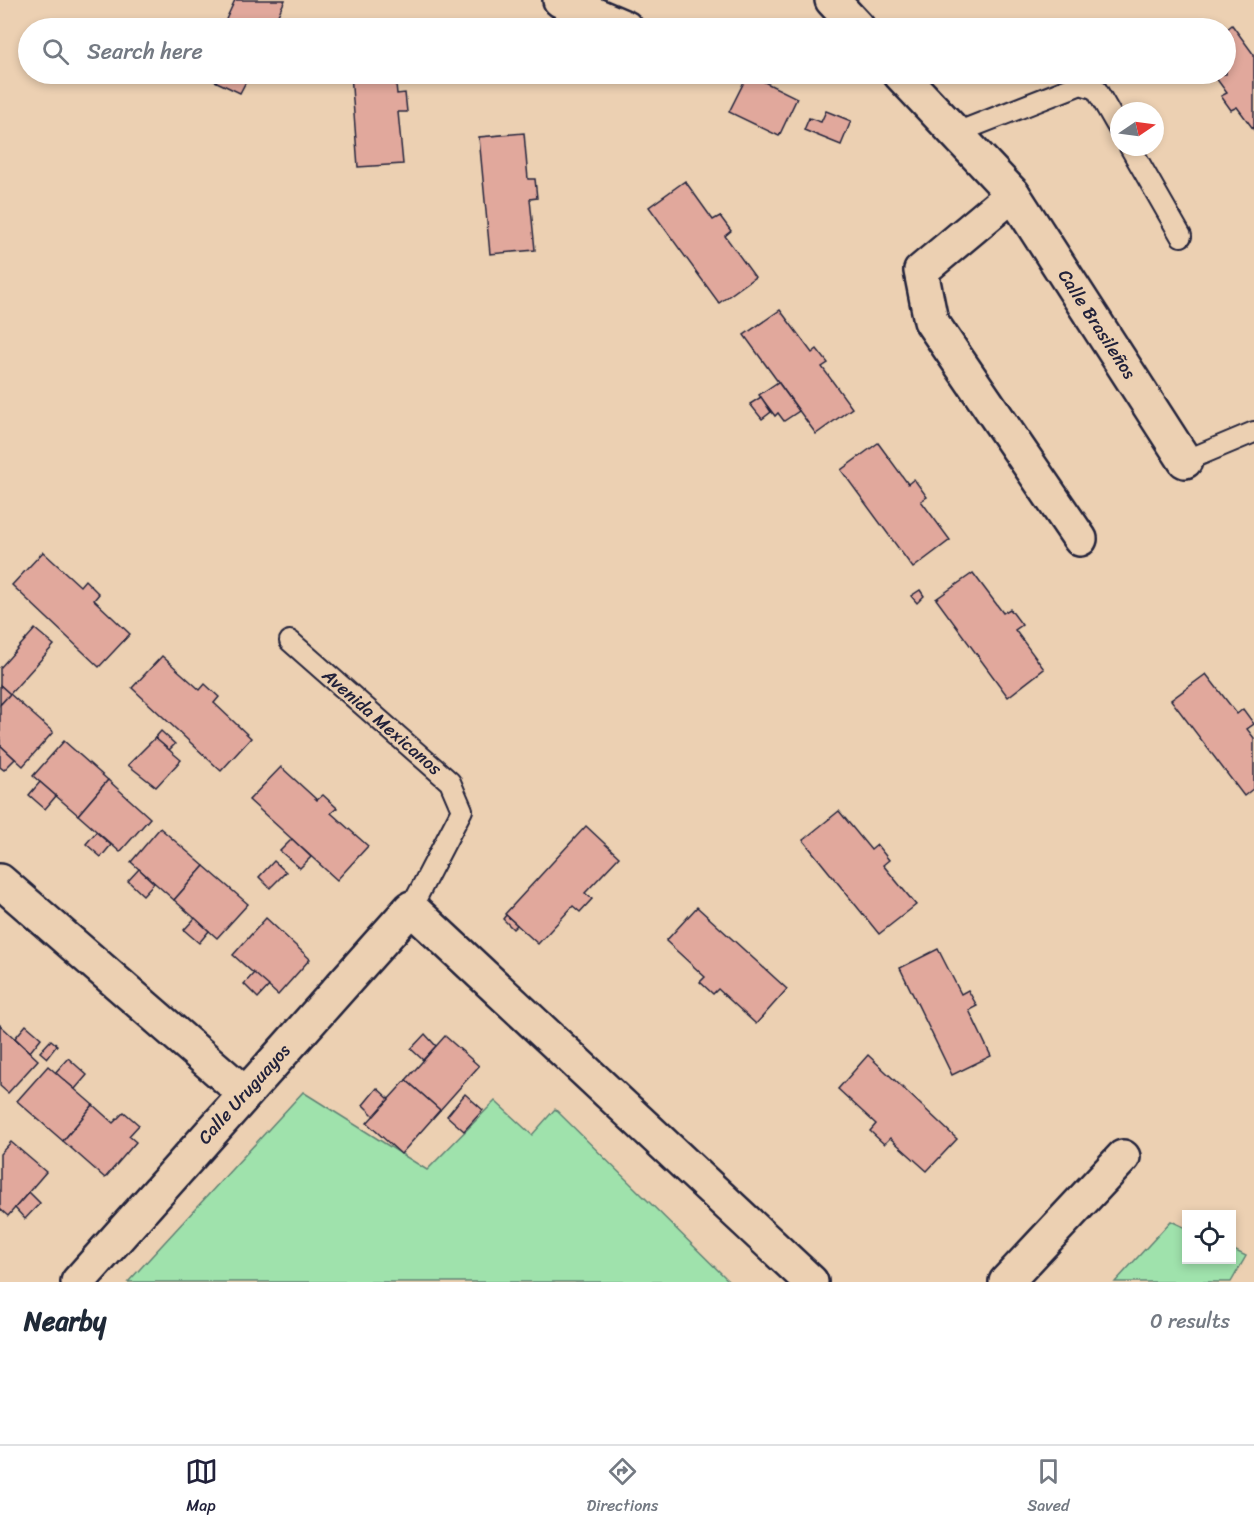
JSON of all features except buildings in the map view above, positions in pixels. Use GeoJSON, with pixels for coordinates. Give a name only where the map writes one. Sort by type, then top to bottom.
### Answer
{"type":"FeatureCollection","features":[{"type":"Feature","properties":{"kind":"street"},"geometry":{"type":"LineString","coordinates":[[560,0],[602,18]]}},
{"type":"Feature","properties":{"kind":"street"},"geometry":{"type":"LineString","coordinates":[[832,0],[849,18]]}},
{"type":"Feature","properties":{"kind":"street","name":"Calle Brasileños"},"geometry":{"type":"LineString","coordinates":[[909,84],[1013,194],[1185,461]]}},
{"type":"Feature","properties":{"kind":"street"},"geometry":{"type":"LineString","coordinates":[[1013,194],[921,271],[931,321],[1080,538]]}},
{"type":"Feature","properties":{"kind":"street"},"geometry":{"type":"LineString","coordinates":[[0,881],[244,1093]]}},
{"type":"Feature","properties":{"kind":"street"},"geometry":{"type":"LineString","coordinates":[[411,908],[811,1282]]}},
{"type":"Feature","properties":{"kind":"street","name":"Calle Uruguayos"},"geometry":{"type":"LineString","coordinates":[[78,1282],[411,908]]}},
{"type":"Feature","properties":{"kind":"street"},"geometry":{"type":"LineString","coordinates":[[1006,1282],[1123,1157]]}},
{"type":"Feature","properties":{"kind":"lane"},"geometry":{"type":"LineString","coordinates":[[956,133],[1081,84],[1096,89],[1110,113]]}},
{"type":"Feature","properties":{"kind":"lane"},"geometry":{"type":"LineString","coordinates":[[1135,156],[1182,236]]}},
{"type":"Feature","properties":{"kind":"lane","name":"Calle Brasileños"},"geometry":{"type":"LineString","coordinates":[[1185,461],[1254,432]]}},
{"type":"Feature","properties":{"kind":"lane","name":"Avenida Mexicanos"},"geometry":{"type":"LineString","coordinates":[[290,641],[450,782],[462,810],[411,908]]}},
{"type":"Feature","properties":{"kind":"green space"},"geometry":{"type":"Polygon","coordinates":[[[303,1092],[427,1170],[495,1101],[532,1135],[555,1109],[730,1282],[128,1282],[303,1092]]]}},
{"type":"Feature","properties":{"kind":"green space"},"geometry":{"type":"Polygon","coordinates":[[[1171,1221],[1182,1226],[1182,1264],[1236,1264],[1236,1251],[1246,1256],[1231,1282],[1115,1282],[1171,1221]]]}}]}
